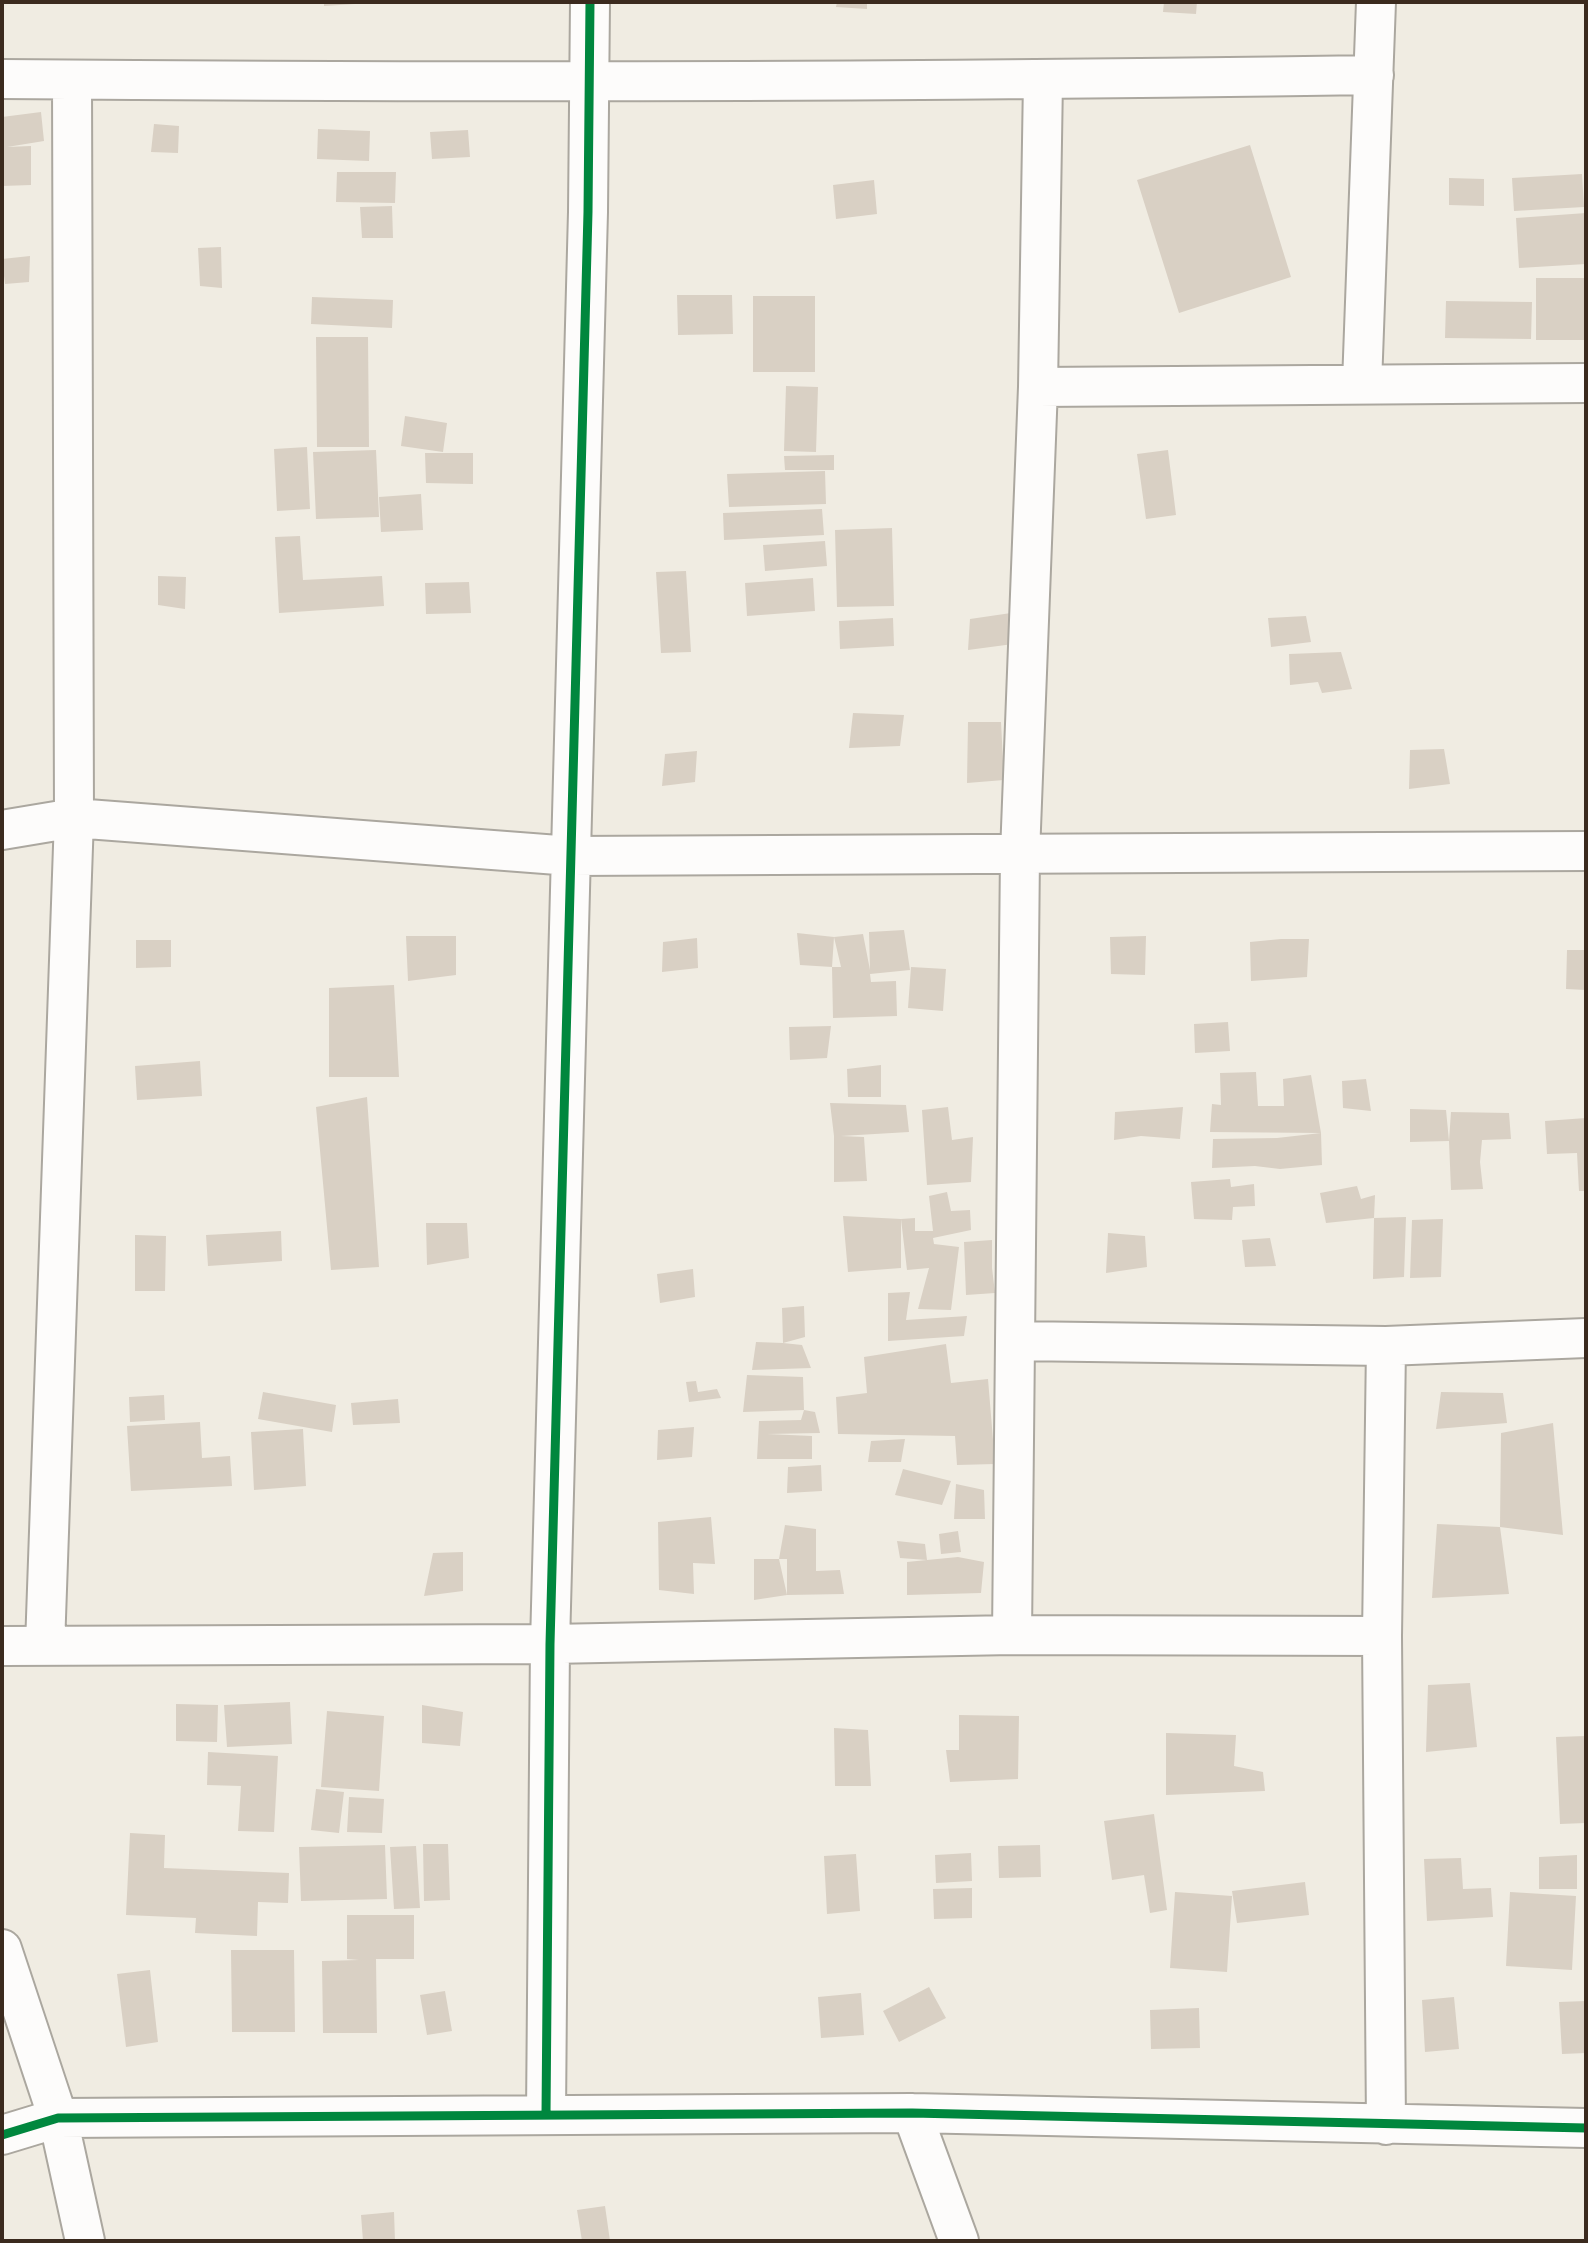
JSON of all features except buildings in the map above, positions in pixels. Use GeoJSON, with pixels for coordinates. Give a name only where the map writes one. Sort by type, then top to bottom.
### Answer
{"type":"FeatureCollection","features":[{"type":"Feature","properties":{"kind":"street"},"geometry":{"type":"LineString","coordinates":[[546,2114],[550,1644],[590,2]]}},
{"type":"Feature","properties":{"kind":"street"},"geometry":{"type":"LineString","coordinates":[[1362,384],[1376,2]]}},
{"type":"Feature","properties":{"kind":"street"},"geometry":{"type":"LineString","coordinates":[[2,79],[589,82],[1374,75]]}},
{"type":"Feature","properties":{"kind":"street"},"geometry":{"type":"LineString","coordinates":[[45,1646],[74,818],[72,80]]}},
{"type":"Feature","properties":{"kind":"street"},"geometry":{"type":"LineString","coordinates":[[1012,1634],[1020,854],[1038,387],[1043,80]]}},
{"type":"Feature","properties":{"kind":"street"},"geometry":{"type":"LineString","coordinates":[[1038,387],[1586,383]]}},
{"type":"Feature","properties":{"kind":"street"},"geometry":{"type":"LineString","coordinates":[[2,830],[74,818],[570,856],[1586,852]]}},
{"type":"Feature","properties":{"kind":"street"},"geometry":{"type":"LineString","coordinates":[[1016,1341],[1386,1346],[1586,1338]]}},
{"type":"Feature","properties":{"kind":"street"},"geometry":{"type":"LineString","coordinates":[[1386,1346],[1382,1636],[1386,2125]]}},
{"type":"Feature","properties":{"kind":"street"},"geometry":{"type":"LineString","coordinates":[[2,1646],[550,1644],[1012,1634],[1382,1636]]}},
{"type":"Feature","properties":{"kind":"street"},"geometry":{"type":"LineString","coordinates":[[2,1950],[58,2118],[85,2241]]}},
{"type":"Feature","properties":{"kind":"street"},"geometry":{"type":"LineString","coordinates":[[912,2113],[959,2241]]}},
{"type":"Feature","properties":{"kind":"street"},"geometry":{"type":"LineString","coordinates":[[2,2135],[58,2118],[546,2114],[912,2113],[1586,2128]]}},
{"type":"Feature","properties":{"kind":"cycle path"},"geometry":{"type":"LineString","coordinates":[[546,2114],[550,1644],[588,212],[590,2]]}},
{"type":"Feature","properties":{"kind":"cycle path"},"geometry":{"type":"LineString","coordinates":[[2,2135],[58,2118],[912,2113],[1586,2128]]}}]}
